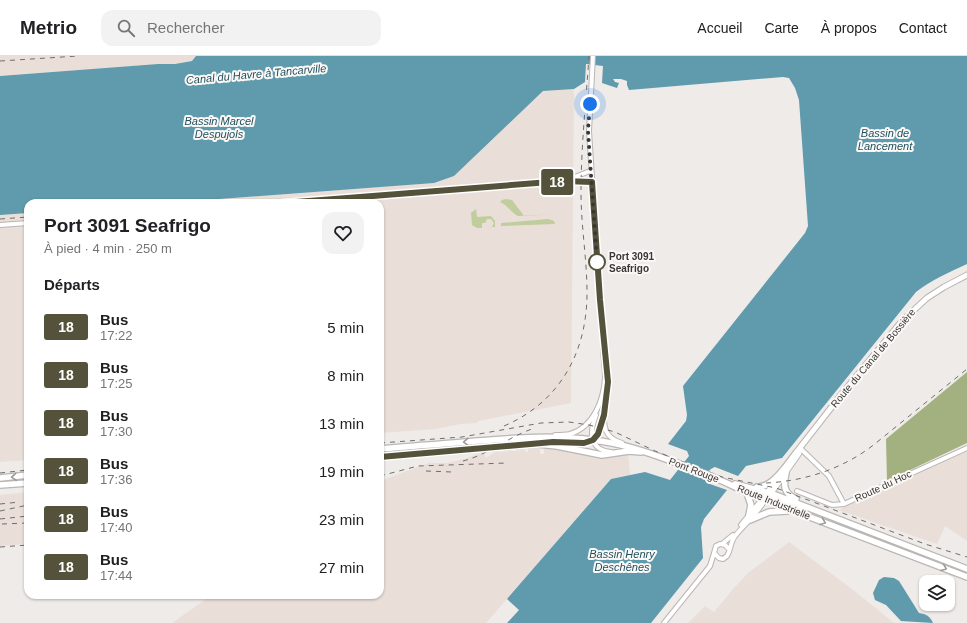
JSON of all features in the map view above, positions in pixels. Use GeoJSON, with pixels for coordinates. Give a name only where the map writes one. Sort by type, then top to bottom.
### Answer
{"type":"FeatureCollection","features":[{"type":"Feature","properties":{"kind":"main road"},"geometry":{"type":"LineString","coordinates":[[384,449],[519,438],[567,438],[593,440],[640,449],[651,454]]}},
{"type":"Feature","properties":{"kind":"main road"},"geometry":{"type":"LineString","coordinates":[[384,457],[538,444],[557,446],[596,454],[634,452],[651,454]]}},
{"type":"Feature","properties":{"kind":"main road"},"geometry":{"type":"LineString","coordinates":[[794,512],[776,510],[749,518],[751,505],[748,490],[768,486],[799,450]]}},
{"type":"Feature","properties":{"kind":"main road","name":"Pont Rouge"},"geometry":{"type":"LineString","coordinates":[[651,454],[711,475],[728,483]]}},
{"type":"Feature","properties":{"kind":"main road"},"geometry":{"type":"LineString","coordinates":[[786,473],[784,486],[789,496],[904,540],[941,558]]}},
{"type":"Feature","properties":{"kind":"main road"},"geometry":{"type":"LineString","coordinates":[[0,478],[24,476]]}},
{"type":"Feature","properties":{"kind":"main road"},"geometry":{"type":"LineString","coordinates":[[0,485],[24,483]]}},
{"type":"Feature","properties":{"kind":"main road","name":"Route Industrielle"},"geometry":{"type":"LineString","coordinates":[[728,483],[767,497],[794,512],[967,577]]}},
{"type":"Feature","properties":{"kind":"main road","name":"Route Industrielle"},"geometry":{"type":"LineString","coordinates":[[748,490],[767,497]]}},
{"type":"Feature","properties":{"kind":"main road"},"geometry":{"type":"LineString","coordinates":[[767,497],[867,530],[967,569]]}},
{"type":"Feature","properties":{"kind":"street"},"geometry":{"type":"LineString","coordinates":[[593,56],[588,131],[603,336],[604,386],[591,428],[595,444],[603,450],[620,452]]}},
{"type":"Feature","properties":{"kind":"street"},"geometry":{"type":"LineString","coordinates":[[563,181],[590,171]]}},
{"type":"Feature","properties":{"kind":"street"},"geometry":{"type":"LineString","coordinates":[[334,199],[563,181],[592,182]]}},
{"type":"Feature","properties":{"kind":"street"},"geometry":{"type":"LineString","coordinates":[[0,225],[24,223]]}},
{"type":"Feature","properties":{"kind":"street","name":"Route du Canal de Bossière"},"geometry":{"type":"LineString","coordinates":[[767,497],[808,438],[841,395],[902,321],[927,298],[967,275]]}},
{"type":"Feature","properties":{"kind":"street"},"geometry":{"type":"LineString","coordinates":[[538,444],[553,442],[584,443],[593,440],[599,431],[604,415],[608,382],[603,336]]}},
{"type":"Feature","properties":{"kind":"street"},"geometry":{"type":"LineString","coordinates":[[519,438],[569,434],[577,431],[593,416],[598,406]]}},
{"type":"Feature","properties":{"kind":"street"},"geometry":{"type":"LineString","coordinates":[[604,415],[605,429],[609,436],[618,442],[640,449]]}},
{"type":"Feature","properties":{"kind":"street","name":"Route du Hoc"},"geometry":{"type":"LineString","coordinates":[[797,491],[832,505],[844,504],[967,448]]}},
{"type":"Feature","properties":{"kind":"street"},"geometry":{"type":"LineString","coordinates":[[799,450],[829,476],[844,504]]}},
{"type":"Feature","properties":{"kind":"street","name":"Route du Canal de Bossière"},"geometry":{"type":"LineString","coordinates":[[722,544],[734,535],[767,497],[786,473],[799,450]]}},
{"type":"Feature","properties":{"kind":"street","name":"Route du Canal de Bossière"},"geometry":{"type":"LineString","coordinates":[[729,549],[731,542],[749,518]]}},
{"type":"Feature","properties":{"kind":"street"},"geometry":{"type":"LineString","coordinates":[[664,623],[710,566],[727,556],[729,549],[727,546],[722,544],[716,546],[710,566]]}},
{"type":"Feature","properties":{"kind":"street"},"geometry":{"type":"LineString","coordinates":[[714,552],[717,557],[722,559]]}},
{"type":"Feature","properties":{"kind":"shaded area"},"geometry":{"type":"Polygon","coordinates":[[[0,56],[196,56],[192,61],[175,64],[0,76],[0,56]]]}},
{"type":"Feature","properties":{"kind":"shaded area"},"geometry":{"type":"Polygon","coordinates":[[[574,89],[571,403],[478,421],[477,423],[460,424],[436,429],[384,433],[384,199],[219,199],[434,183],[454,176],[543,91],[574,89]]]}},
{"type":"Feature","properties":{"kind":"shaded area"},"geometry":{"type":"Polygon","coordinates":[[[24,213],[24,460],[0,462],[0,215],[24,213]]]}},
{"type":"Feature","properties":{"kind":"shaded area"},"geometry":{"type":"Polygon","coordinates":[[[544,448],[554,448],[596,457],[628,453],[630,475],[611,479],[486,623],[172,623],[206,599],[384,599],[384,480],[429,463],[447,463],[465,459],[483,452],[486,458],[495,452],[525,450],[525,452],[528,452],[528,449],[540,449],[540,454],[544,454],[544,448]]]}},
{"type":"Feature","properties":{"kind":"shaded area"},"geometry":{"type":"Polygon","coordinates":[[[967,448],[967,541],[945,526],[937,544],[839,510],[967,448]]]}},
{"type":"Feature","properties":{"kind":"shaded area"},"geometry":{"type":"Polygon","coordinates":[[[24,492],[24,544],[0,546],[0,495],[24,492]]]}},
{"type":"Feature","properties":{"kind":"shaded area"},"geometry":{"type":"Polygon","coordinates":[[[789,542],[852,589],[894,623],[688,623],[705,606],[714,612],[748,573],[789,542]]]}},
{"type":"Feature","properties":{"kind":"green space"},"geometry":{"type":"Polygon","coordinates":[[[506,199],[512,200],[524,216],[518,216],[500,202],[506,199]]]}},
{"type":"Feature","properties":{"kind":"green space"},"geometry":{"type":"Polygon","coordinates":[[[476,209],[477,217],[491,216],[495,221],[495,227],[492,227],[494,223],[491,219],[487,219],[485,223],[482,223],[482,228],[477,228],[472,225],[471,213],[476,209]]]}},
{"type":"Feature","properties":{"kind":"green space"},"geometry":{"type":"Polygon","coordinates":[[[548,219],[554,221],[555,224],[501,226],[501,223],[548,219]]]}},
{"type":"Feature","properties":{"kind":"green space"},"geometry":{"type":"Polygon","coordinates":[[[967,372],[967,443],[887,481],[886,439],[967,372]]]}},
{"type":"Feature","properties":{"kind":"water"},"geometry":{"type":"Polygon","coordinates":[[[196,56],[967,56],[967,264],[934,280],[916,292],[782,458],[746,466],[738,476],[715,467],[710,470],[705,478],[707,483],[727,490],[704,519],[701,527],[703,558],[651,623],[507,623],[519,610],[507,599],[611,479],[645,472],[670,480],[689,456],[687,451],[668,444],[686,421],[687,415],[683,386],[805,233],[808,226],[799,100],[795,88],[789,78],[783,77],[629,90],[627,81],[621,79],[613,79],[615,82],[619,83],[617,88],[602,83],[603,66],[586,64],[585,82],[574,89],[543,91],[454,176],[434,183],[219,199],[24,199],[24,213],[0,215],[0,76],[175,64],[192,61],[196,56]]]}},
{"type":"Feature","properties":{"kind":"water"},"geometry":{"type":"Polygon","coordinates":[[[884,577],[894,578],[899,581],[919,613],[928,616],[933,623],[901,621],[886,605],[875,600],[873,593],[879,580],[884,577]]]}},
{"type":"Feature","properties":{"kind":"railway"},"geometry":{"type":"LineString","coordinates":[[0,61],[78,56]]}},
{"type":"Feature","properties":{"kind":"railway"},"geometry":{"type":"LineString","coordinates":[[504,426],[524,416],[541,403],[555,389],[576,355],[582,335],[586,315],[587,293],[581,205],[581,176],[589,56]]}},
{"type":"Feature","properties":{"kind":"railway"},"geometry":{"type":"LineString","coordinates":[[0,219],[24,217]]}},
{"type":"Feature","properties":{"kind":"railway"},"geometry":{"type":"LineString","coordinates":[[766,483],[781,482],[810,476],[824,472],[851,460],[876,443],[967,369]]}},
{"type":"Feature","properties":{"kind":"railway"},"geometry":{"type":"LineString","coordinates":[[384,443],[462,437],[541,423],[569,422],[589,425],[615,432],[655,451],[722,477],[776,488],[925,544],[967,557]]}},
{"type":"Feature","properties":{"kind":"railway"},"geometry":{"type":"LineString","coordinates":[[463,461],[482,454],[526,431],[535,428]]}},
{"type":"Feature","properties":{"kind":"railway"},"geometry":{"type":"LineString","coordinates":[[384,475],[418,466],[507,463]]}},
{"type":"Feature","properties":{"kind":"railway"},"geometry":{"type":"LineString","coordinates":[[0,473],[24,470]]}},
{"type":"Feature","properties":{"kind":"railway"},"geometry":{"type":"LineString","coordinates":[[426,471],[452,472]]}},
{"type":"Feature","properties":{"kind":"railway"},"geometry":{"type":"LineString","coordinates":[[0,504],[20,502]]}},
{"type":"Feature","properties":{"kind":"railway"},"geometry":{"type":"LineString","coordinates":[[0,511],[24,506]]}},
{"type":"Feature","properties":{"kind":"railway"},"geometry":{"type":"LineString","coordinates":[[0,519],[24,516]]}},
{"type":"Feature","properties":{"kind":"railway"},"geometry":{"type":"LineString","coordinates":[[2,524],[24,523]]}},
{"type":"Feature","properties":{"kind":"railway"},"geometry":{"type":"LineString","coordinates":[[0,547],[24,545]]}},
{"type":"Feature","properties":{"kind":"bus line","name":"18"},"geometry":{"type":"LineString","coordinates":[[334,199],[563,181],[592,182],[600,300],[608,382],[608,394],[604,415],[598,434],[593,440],[584,443],[553,442],[384,457]]}},
{"type":"Feature","properties":{"kind":"place","name":"Port 3091 Seafrigo"},"geometry":{"type":"Point","coordinates":[597,262]}},
{"type":"Feature","properties":{"kind":"route"},"geometry":{"type":"LineString","coordinates":[[590,104],[588,131],[597,262]]}},
{"type":"Feature","properties":{"kind":"water label","name":"Canal du Havre à Tancarville"},"geometry":{"type":"Point","coordinates":[256,74]}},
{"type":"Feature","properties":{"kind":"water label","name":"Bassin Marcel Despujols"},"geometry":{"type":"Point","coordinates":[219,127]}},
{"type":"Feature","properties":{"kind":"water label","name":"Bassin de Lancement"},"geometry":{"type":"Point","coordinates":[885,139]}},
{"type":"Feature","properties":{"kind":"water label","name":"Bassin Henry Deschênes"},"geometry":{"type":"Point","coordinates":[622,560]}}]}
